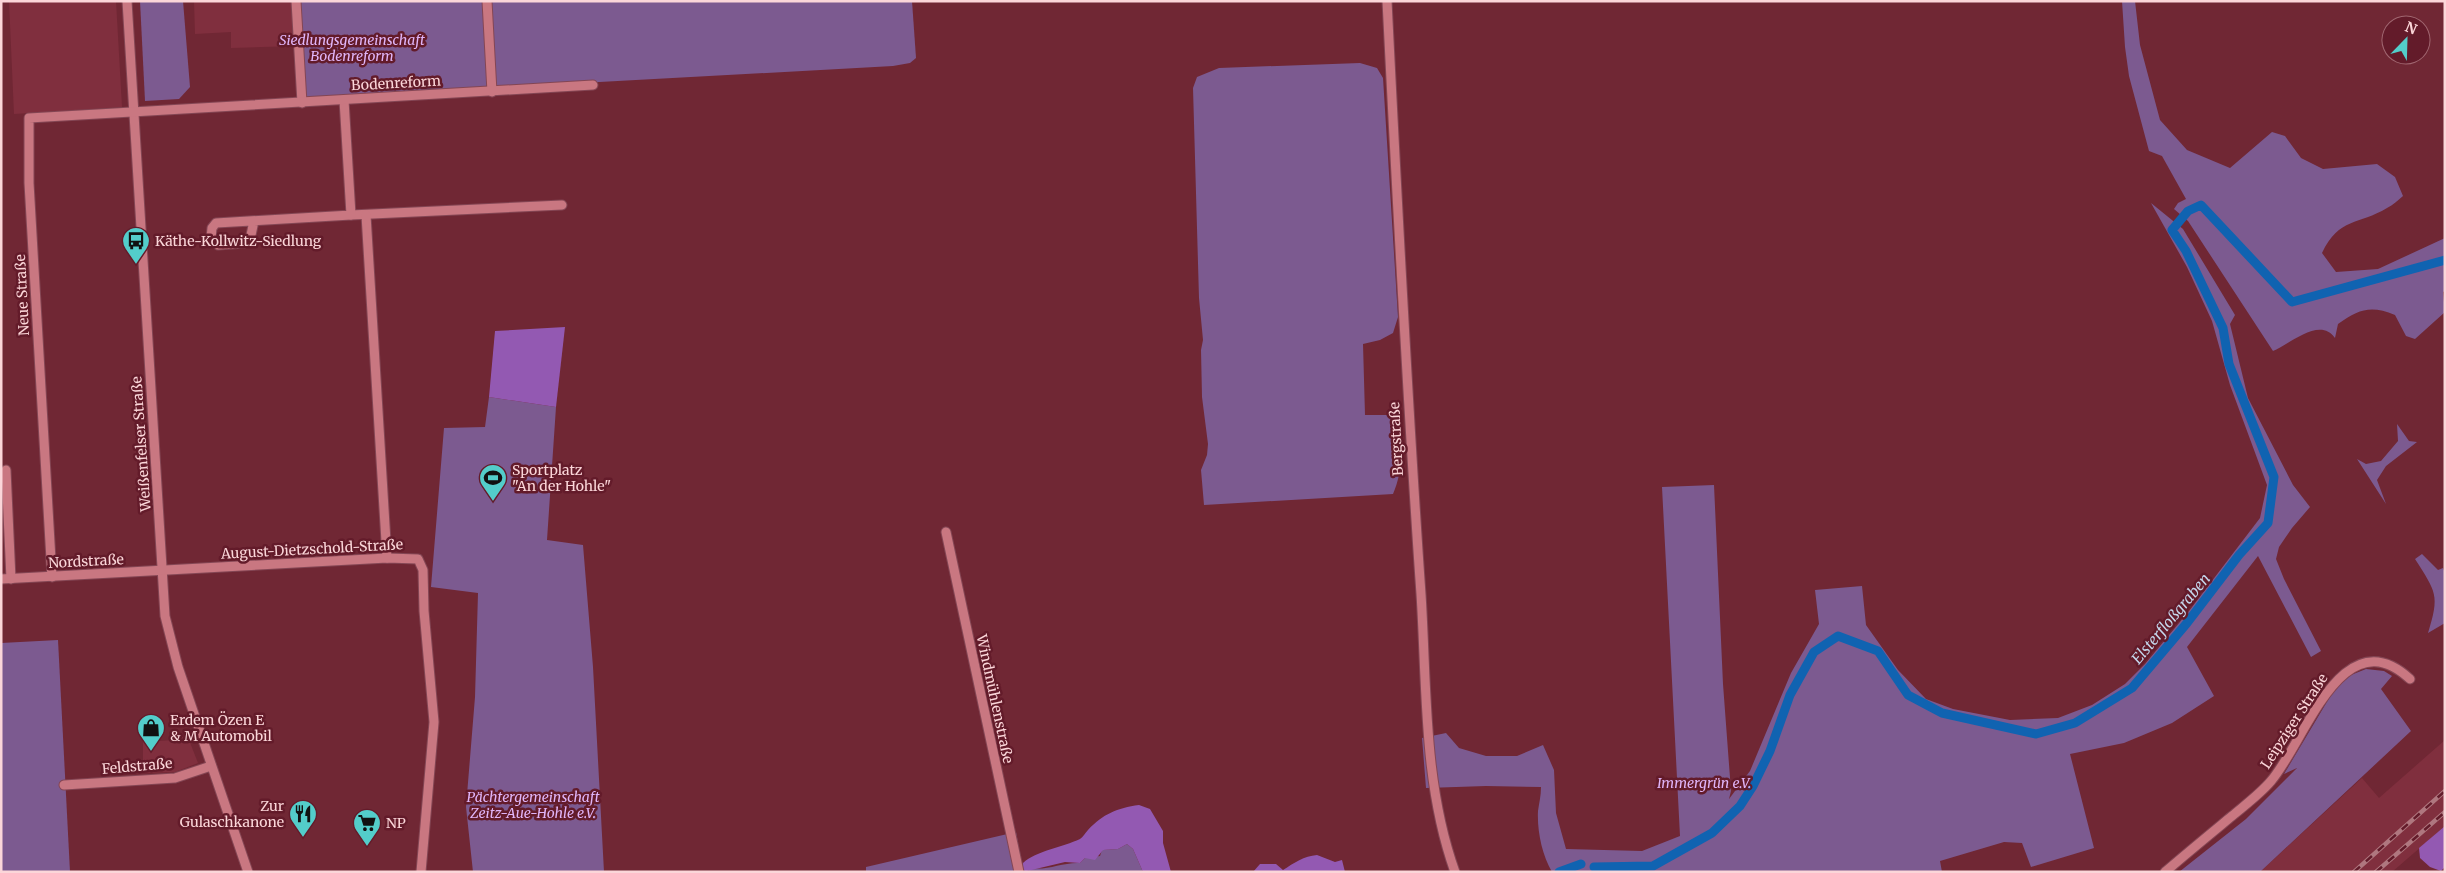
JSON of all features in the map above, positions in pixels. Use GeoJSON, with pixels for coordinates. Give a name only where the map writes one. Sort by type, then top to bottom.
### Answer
{"type":"FeatureCollection","features":[{"type":"Feature","properties":{"kind":"street","name":"Weißenfelser Straße"},"geometry":{"type":"LineString","coordinates":[[128,1],[164,606],[170,638],[248,872]]}},
{"type":"Feature","properties":{"kind":"street"},"geometry":{"type":"LineString","coordinates":[[296,1],[302,103]]}},
{"type":"Feature","properties":{"kind":"street"},"geometry":{"type":"LineString","coordinates":[[487,1],[492,92]]}},
{"type":"Feature","properties":{"kind":"street","name":"Bergstraße"},"geometry":{"type":"LineString","coordinates":[[1387,1],[1408,417],[1429,756],[1441,826],[1456,872]]}},
{"type":"Feature","properties":{"kind":"street","name":"Bodenreform"},"geometry":{"type":"LineString","coordinates":[[134,111],[594,85]]}},
{"type":"Feature","properties":{"kind":"street"},"geometry":{"type":"LineString","coordinates":[[344,100],[351,215]]}},
{"type":"Feature","properties":{"kind":"street","name":"Neue Straße"},"geometry":{"type":"LineString","coordinates":[[52,577],[28,121],[29,118],[34,117],[134,111]]}},
{"type":"Feature","properties":{"kind":"street"},"geometry":{"type":"LineString","coordinates":[[254,221],[251,235],[245,242],[218,245],[211,238],[212,228],[216,223],[351,215],[562,205]]}},
{"type":"Feature","properties":{"kind":"street"},"geometry":{"type":"LineString","coordinates":[[366,215],[388,558]]}},
{"type":"Feature","properties":{"kind":"street"},"geometry":{"type":"LineString","coordinates":[[6,470],[12,579]]}},
{"type":"Feature","properties":{"kind":"street","name":"Windmühlenstraße"},"geometry":{"type":"LineString","coordinates":[[946,532],[1019,872]]}},
{"type":"Feature","properties":{"kind":"street","name":"August-Dietzschold-Straße"},"geometry":{"type":"LineString","coordinates":[[162,570],[388,558],[418,559],[423,570],[424,611],[434,722],[421,872]]}},
{"type":"Feature","properties":{"kind":"street","name":"Nordstraße"},"geometry":{"type":"LineString","coordinates":[[1,579],[162,570]]}},
{"type":"Feature","properties":{"kind":"street","name":"Leipziger Straße"},"geometry":{"type":"LineString","coordinates":[[2164,872],[2271,781],[2295,746],[2328,689],[2340,675],[2359,665],[2380,662],[2397,667],[2410,679]]}},
{"type":"Feature","properties":{"kind":"street","name":"Feldstraße"},"geometry":{"type":"LineString","coordinates":[[64,785],[175,778],[212,766]]}},
{"type":"Feature","properties":{"kind":"shaded area"},"geometry":{"type":"Polygon","coordinates":[[[9,1],[116,1],[122,107],[14,114],[9,1]]]}},
{"type":"Feature","properties":{"kind":"shaded area"},"geometry":{"type":"Polygon","coordinates":[[[194,1],[292,1],[295,46],[231,48],[231,32],[195,34],[194,1]]]}},
{"type":"Feature","properties":{"kind":"shaded area"},"geometry":{"type":"Polygon","coordinates":[[[565,327],[556,407],[489,397],[495,331],[565,327]]]}},
{"type":"Feature","properties":{"kind":"shaded area"},"geometry":{"type":"Polygon","coordinates":[[[187,735],[198,763],[175,772],[143,773],[143,742],[174,740],[187,735]]]}},
{"type":"Feature","properties":{"kind":"shaded area"},"geometry":{"type":"Polygon","coordinates":[[[2445,740],[2445,826],[2392,872],[2260,872],[2362,778],[2379,798],[2445,740]]]}},
{"type":"Feature","properties":{"kind":"shaded area"},"geometry":{"type":"Polygon","coordinates":[[[1139,805],[1150,809],[1163,831],[1163,843],[1171,872],[1143,872],[1133,849],[1127,844],[1118,849],[1103,850],[1095,860],[1085,858],[1080,863],[1065,862],[1023,872],[1023,863],[1028,859],[1042,852],[1080,839],[1094,824],[1111,813],[1139,805]]]}},
{"type":"Feature","properties":{"kind":"shaded area"},"geometry":{"type":"Polygon","coordinates":[[[2445,826],[2445,867],[2441,871],[2430,867],[2420,858],[2419,848],[2445,826]]]}},
{"type":"Feature","properties":{"kind":"shaded area"},"geometry":{"type":"Polygon","coordinates":[[[1317,855],[1335,862],[1342,860],[1345,872],[1253,872],[1260,864],[1276,864],[1283,870],[1303,858],[1317,855]]]}},
{"type":"Feature","properties":{"kind":"green space"},"geometry":{"type":"Polygon","coordinates":[[[140,1],[183,1],[190,87],[179,99],[145,101],[140,1]]]}},
{"type":"Feature","properties":{"kind":"green space","name":"Siedlungsgemeinschaft Bodenreform"},"geometry":{"type":"Polygon","coordinates":[[[292,1],[912,1],[916,58],[910,63],[893,66],[306,98],[292,1]]]}},
{"type":"Feature","properties":{"kind":"green space"},"geometry":{"type":"Polygon","coordinates":[[[2122,1],[2135,1],[2140,45],[2160,120],[2187,150],[2230,168],[2272,132],[2285,136],[2301,158],[2323,169],[2377,164],[2395,177],[2403,196],[2377,213],[2343,227],[2335,233],[2322,253],[2336,272],[2378,269],[2445,238],[2445,291],[2443,292],[2445,312],[2415,339],[2406,336],[2395,315],[2372,309],[2352,315],[2338,324],[2335,338],[2329,332],[2313,331],[2273,351],[2188,221],[2174,209],[2178,203],[2186,199],[2162,156],[2149,151],[2129,76],[2122,1]]]}},
{"type":"Feature","properties":{"kind":"green space"},"geometry":{"type":"Polygon","coordinates":[[[1360,63],[1377,68],[1383,78],[1398,317],[1393,333],[1380,340],[1363,344],[1365,415],[1392,415],[1397,422],[1402,442],[1402,453],[1396,486],[1393,494],[1204,505],[1201,470],[1207,455],[1208,444],[1202,397],[1201,350],[1203,340],[1199,298],[1193,88],[1197,77],[1219,68],[1360,63]]]}},
{"type":"Feature","properties":{"kind":"green space","name":"Immergrün e.V."},"geometry":{"type":"Polygon","coordinates":[[[2151,203],[2183,229],[2235,315],[2230,324],[2248,398],[2293,485],[2310,507],[2279,547],[2276,559],[2284,579],[2321,651],[2311,657],[2258,556],[2187,647],[2214,696],[2172,723],[2124,743],[2070,754],[2094,848],[2031,867],[2022,843],[2004,842],[1940,861],[1942,872],[1552,872],[1545,858],[1539,835],[1538,811],[1541,787],[1426,788],[1422,738],[1446,733],[1459,748],[1486,756],[1517,756],[1543,745],[1554,770],[1556,813],[1566,849],[1642,851],[1680,836],[1662,487],[1714,485],[1723,684],[1731,791],[1729,799],[1750,771],[1791,673],[1819,624],[1815,590],[1862,586],[1866,625],[1898,670],[1926,699],[1953,709],[2010,720],[2058,718],[2092,705],[2125,684],[2145,664],[2189,611],[2260,518],[2267,485],[2230,385],[2212,321],[2187,267],[2151,203]]]}},
{"type":"Feature","properties":{"kind":"green space","name":"Pächtergemeinschaft Zeitz-Aue-Hohle e.V."},"geometry":{"type":"Polygon","coordinates":[[[489,397],[556,407],[547,540],[583,545],[593,667],[604,872],[473,872],[466,807],[475,697],[478,593],[431,587],[444,428],[485,427],[489,397]]]}},
{"type":"Feature","properties":{"kind":"green space"},"geometry":{"type":"Polygon","coordinates":[[[2397,424],[2409,441],[2417,442],[2386,466],[2377,480],[2386,504],[2357,459],[2366,464],[2381,461],[2398,441],[2397,424]]]}},
{"type":"Feature","properties":{"kind":"green space"},"geometry":{"type":"Polygon","coordinates":[[[2422,554],[2438,570],[2443,568],[2445,573],[2445,623],[2428,633],[2435,602],[2432,587],[2415,559],[2422,554]]]}},
{"type":"Feature","properties":{"kind":"green space"},"geometry":{"type":"Polygon","coordinates":[[[58,640],[70,872],[1,872],[1,643],[58,640]]]}},
{"type":"Feature","properties":{"kind":"green space"},"geometry":{"type":"Polygon","coordinates":[[[2366,669],[2384,671],[2392,676],[2381,689],[2411,731],[2260,872],[2179,872],[2246,819],[2297,768],[2284,774],[2334,690],[2351,675],[2366,669]]]}},
{"type":"Feature","properties":{"kind":"green space"},"geometry":{"type":"Polygon","coordinates":[[[1016,832],[1023,872],[866,872],[866,867],[1016,832]]]}},
{"type":"Feature","properties":{"kind":"green space"},"geometry":{"type":"Polygon","coordinates":[[[1127,844],[1133,849],[1143,872],[1027,872],[1031,868],[1037,869],[1080,863],[1085,858],[1100,856],[1102,850],[1118,849],[1127,844]]]}},
{"type":"Feature","properties":{"kind":"waterway","name":"Elsterfloßgraben"},"geometry":{"type":"LineString","coordinates":[[1594,867],[1653,866],[1712,833],[1740,806],[1753,786],[1770,751],[1790,695],[1814,652],[1838,636],[1878,651],[1908,695],[1942,713],[2036,734],[2075,723],[2132,688],[2187,623],[2239,555],[2268,523],[2274,477],[2229,364],[2223,328],[2186,251],[2172,230],[2188,211],[2201,205],[2292,302],[2445,260]]}},
{"type":"Feature","properties":{"kind":"waterway","name":"Elsterfloßgraben"},"geometry":{"type":"LineString","coordinates":[[1559,872],[1581,864]]}},
{"type":"Feature","properties":{"kind":"railway"},"geometry":{"type":"LineString","coordinates":[[2354,872],[2445,791]]}},
{"type":"Feature","properties":{"kind":"railway"},"geometry":{"type":"LineString","coordinates":[[2376,872],[2445,812]]}},
{"type":"Feature","properties":{"kind":"place","name":"Käthe-Kollwitz-Siedlung"},"geometry":{"type":"Point","coordinates":[136,265]}},
{"type":"Feature","properties":{"kind":"place","name":"Sportplatz \"An der Hohle\""},"geometry":{"type":"Point","coordinates":[493,502]}},
{"type":"Feature","properties":{"kind":"place","name":"Erdem Özen E & M Automobil"},"geometry":{"type":"Point","coordinates":[151,752]}},
{"type":"Feature","properties":{"kind":"place","name":"Zur Gulaschkanone"},"geometry":{"type":"Point","coordinates":[303,838]}},
{"type":"Feature","properties":{"kind":"place","name":"NP"},"geometry":{"type":"Point","coordinates":[367,847]}}]}
